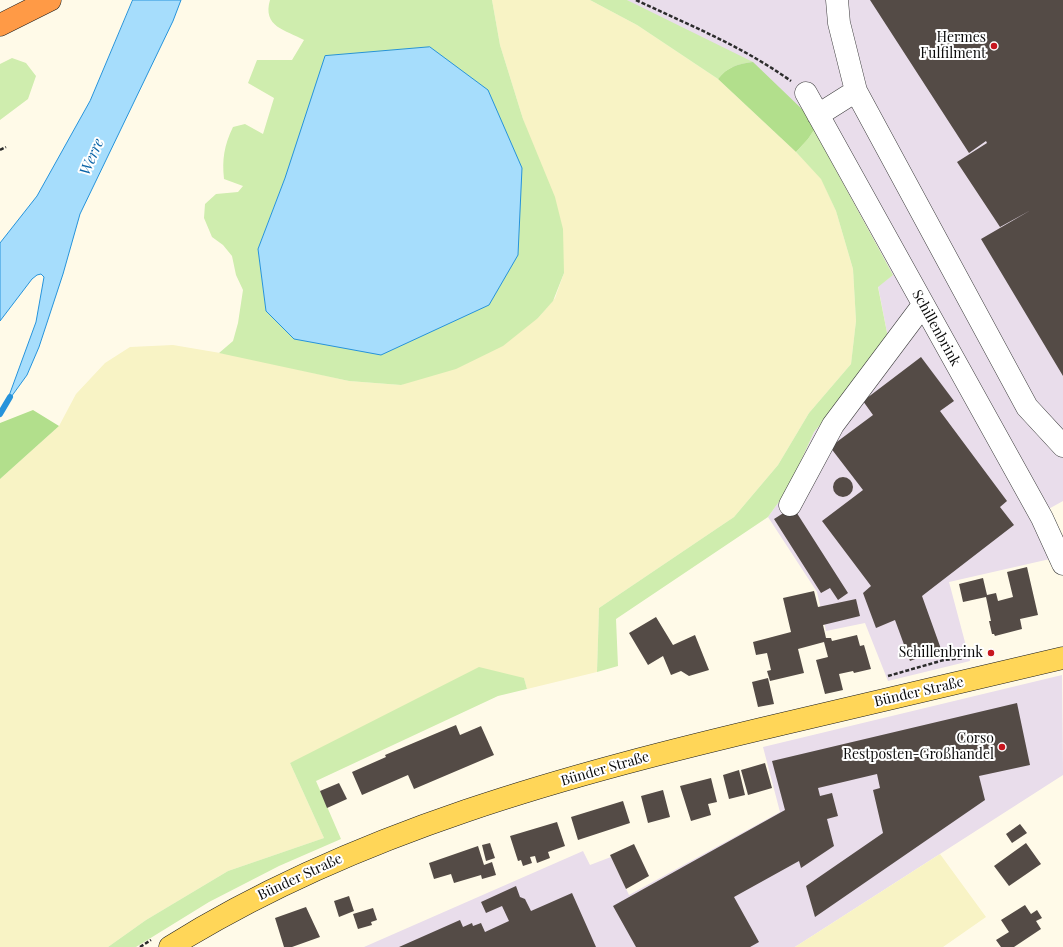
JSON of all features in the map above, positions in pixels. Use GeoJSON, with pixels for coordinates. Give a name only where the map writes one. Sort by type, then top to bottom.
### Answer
{"type":"FeatureCollection","features":[{"type":"Feature","properties":{"kind":"highway"},"geometry":{"type":"LineString","coordinates":[[0,25],[50,0]]}},
{"type":"Feature","properties":{"kind":"main road","name":"Bünder Straße"},"geometry":{"type":"LineString","coordinates":[[170,947],[216,918],[289,881],[364,847],[449,816],[556,782],[674,749],[1063,658]]}},
{"type":"Feature","properties":{"kind":"street"},"geometry":{"type":"LineString","coordinates":[[837,0],[839,23],[856,91],[1027,407],[1063,446]]}},
{"type":"Feature","properties":{"kind":"street"},"geometry":{"type":"LineString","coordinates":[[818,115],[856,91]]}},
{"type":"Feature","properties":{"kind":"street","name":"Schillenbrink"},"geometry":{"type":"LineString","coordinates":[[806,93],[1042,518],[1063,564]]}},
{"type":"Feature","properties":{"kind":"street"},"geometry":{"type":"LineString","coordinates":[[790,505],[832,426],[923,305]]}},
{"type":"Feature","properties":{"kind":"path"},"geometry":{"type":"LineString","coordinates":[[636,0],[713,34],[750,54],[806,93]]}},
{"type":"Feature","properties":{"kind":"path"},"geometry":{"type":"LineString","coordinates":[[0,150],[6,148]]}},
{"type":"Feature","properties":{"kind":"shaded area"},"geometry":{"type":"Polygon","coordinates":[[[492,0],[590,0],[637,25],[718,79],[796,152],[821,178],[836,211],[853,269],[856,321],[851,364],[809,413],[778,465],[734,517],[599,608],[597,672],[527,689],[524,678],[290,763],[324,838],[228,871],[146,920],[108,947],[0,947],[0,479],[59,426],[76,394],[105,363],[130,347],[173,345],[238,356],[349,381],[401,385],[538,318],[555,298],[564,273],[523,119],[500,45],[492,0]]]}},
{"type":"Feature","properties":{"kind":"shaded area"},"geometry":{"type":"Polygon","coordinates":[[[627,0],[1063,0],[1063,501],[1034,517],[1050,559],[949,582],[970,661],[888,681],[865,623],[826,631],[817,592],[768,517],[788,489],[814,432],[889,343],[878,286],[893,275],[805,112],[627,0]]]}},
{"type":"Feature","properties":{"kind":"shaded area"},"geometry":{"type":"Polygon","coordinates":[[[1062,675],[1063,775],[795,947],[364,947],[583,851],[590,865],[611,857],[629,895],[780,812],[763,747],[1062,675]]]}},
{"type":"Feature","properties":{"kind":"shaded area"},"geometry":{"type":"Polygon","coordinates":[[[940,854],[986,917],[943,947],[795,947],[940,854]]]}},
{"type":"Feature","properties":{"kind":"green space"},"geometry":{"type":"Polygon","coordinates":[[[270,0],[492,0],[500,45],[523,119],[555,197],[563,229],[564,273],[553,301],[538,318],[503,346],[456,369],[401,385],[349,381],[219,353],[233,341],[238,323],[243,290],[236,275],[232,256],[223,245],[212,237],[204,218],[205,204],[216,194],[238,192],[243,186],[224,179],[224,153],[233,127],[245,124],[263,134],[274,98],[248,83],[257,60],[292,60],[304,40],[283,30],[272,22],[268,9],[270,0]],[[285,178],[258,249],[266,311],[285,178]]]}},
{"type":"Feature","properties":{"kind":"green space"},"geometry":{"type":"Polygon","coordinates":[[[590,0],[627,0],[753,62],[733,67],[721,75],[718,79],[637,25],[590,0]]]}},
{"type":"Feature","properties":{"kind":"green space"},"geometry":{"type":"Polygon","coordinates":[[[12,58],[26,63],[36,76],[28,99],[0,120],[0,64],[12,58]]]}},
{"type":"Feature","properties":{"kind":"green space"},"geometry":{"type":"Polygon","coordinates":[[[753,62],[805,112],[814,130],[796,152],[718,79],[721,75],[733,67],[753,62]]]}},
{"type":"Feature","properties":{"kind":"green space"},"geometry":{"type":"Polygon","coordinates":[[[814,130],[893,275],[878,287],[889,343],[814,432],[788,489],[768,517],[616,619],[618,666],[597,672],[599,608],[734,517],[778,465],[809,413],[851,364],[856,321],[853,269],[836,211],[821,179],[796,152],[814,130]]]}},
{"type":"Feature","properties":{"kind":"green space"},"geometry":{"type":"Polygon","coordinates":[[[33,410],[59,426],[0,479],[0,423],[33,410]]]}},
{"type":"Feature","properties":{"kind":"green space"},"geometry":{"type":"Polygon","coordinates":[[[479,667],[524,678],[527,689],[498,696],[316,781],[341,839],[279,866],[209,902],[136,947],[108,947],[146,920],[228,871],[324,838],[290,763],[479,667]]]}},
{"type":"Feature","properties":{"kind":"water","name":"Werre"},"geometry":{"type":"Polygon","coordinates":[[[133,0],[181,0],[173,21],[80,214],[63,274],[39,347],[27,375],[6,404],[36,322],[44,277],[41,274],[32,279],[0,321],[0,243],[37,196],[90,101],[133,0]]]}},
{"type":"Feature","properties":{"kind":"water"},"geometry":{"type":"Polygon","coordinates":[[[430,47],[488,90],[522,168],[518,255],[489,305],[381,355],[294,339],[266,311],[258,249],[285,178],[325,56],[430,47]]]}},
{"type":"Feature","properties":{"kind":"building"},"geometry":{"type":"Polygon","coordinates":[[[870,0],[1063,0],[1063,376],[981,239],[1031,210],[1000,227],[957,162],[987,143],[986,141],[969,153],[870,0]]]}},
{"type":"Feature","properties":{"kind":"building"},"geometry":{"type":"Polygon","coordinates":[[[921,357],[954,401],[940,411],[1007,501],[1000,507],[1014,525],[922,596],[941,649],[910,661],[895,620],[876,628],[863,593],[871,586],[822,521],[863,490],[830,447],[873,415],[863,401],[921,357]]]}},
{"type":"Feature","properties":{"kind":"building"},"geometry":{"type":"Polygon","coordinates":[[[843,477],[850,480],[853,487],[850,494],[843,497],[836,494],[833,487],[836,480],[843,477]]]}},
{"type":"Feature","properties":{"kind":"building"},"geometry":{"type":"Polygon","coordinates":[[[793,507],[848,593],[838,600],[830,588],[821,593],[774,519],[793,507]]]}},
{"type":"Feature","properties":{"kind":"building"},"geometry":{"type":"Polygon","coordinates":[[[1027,567],[1038,615],[1020,619],[1022,629],[995,636],[992,634],[989,621],[991,621],[986,597],[963,602],[959,584],[983,578],[987,595],[996,593],[998,601],[1013,597],[1007,572],[1027,567]]]}},
{"type":"Feature","properties":{"kind":"building"},"geometry":{"type":"Polygon","coordinates":[[[814,591],[818,607],[856,599],[860,616],[823,625],[826,638],[831,638],[832,641],[857,635],[860,646],[864,645],[871,669],[854,673],[853,671],[839,674],[843,690],[825,694],[816,660],[828,657],[824,642],[798,649],[804,673],[770,681],[767,671],[771,670],[767,653],[756,655],[753,642],[791,632],[783,598],[814,591]]]}},
{"type":"Feature","properties":{"kind":"building"},"geometry":{"type":"Polygon","coordinates":[[[656,617],[673,645],[695,635],[709,670],[689,676],[681,671],[671,675],[663,656],[648,665],[629,633],[656,617]]]}},
{"type":"Feature","properties":{"kind":"building"},"geometry":{"type":"Polygon","coordinates":[[[768,678],[774,704],[758,707],[752,682],[768,678]]]}},
{"type":"Feature","properties":{"kind":"building"},"geometry":{"type":"Polygon","coordinates":[[[1017,703],[1030,765],[979,776],[985,800],[815,917],[806,886],[883,833],[873,790],[880,788],[877,774],[818,788],[820,796],[832,793],[838,816],[827,819],[834,846],[801,868],[799,861],[734,897],[759,942],[750,947],[636,947],[613,906],[785,810],[772,761],[1017,703]]]}},
{"type":"Feature","properties":{"kind":"building"},"geometry":{"type":"Polygon","coordinates":[[[456,725],[460,735],[481,726],[494,755],[414,789],[408,775],[362,795],[352,772],[386,757],[385,755],[456,725]]]}},
{"type":"Feature","properties":{"kind":"building"},"geometry":{"type":"Polygon","coordinates":[[[765,763],[772,788],[748,795],[741,770],[765,763]]]}},
{"type":"Feature","properties":{"kind":"building"},"geometry":{"type":"Polygon","coordinates":[[[739,770],[745,795],[729,799],[723,775],[739,770]]]}},
{"type":"Feature","properties":{"kind":"building"},"geometry":{"type":"Polygon","coordinates":[[[711,778],[717,802],[708,804],[711,815],[691,821],[680,786],[711,778]]]}},
{"type":"Feature","properties":{"kind":"building"},"geometry":{"type":"Polygon","coordinates":[[[339,783],[347,799],[327,808],[320,791],[339,783]]]}},
{"type":"Feature","properties":{"kind":"building"},"geometry":{"type":"Polygon","coordinates":[[[663,790],[670,817],[648,823],[641,796],[663,790]]]}},
{"type":"Feature","properties":{"kind":"building"},"geometry":{"type":"Polygon","coordinates":[[[623,801],[630,823],[578,840],[571,817],[623,801]]]}},
{"type":"Feature","properties":{"kind":"building"},"geometry":{"type":"Polygon","coordinates":[[[557,822],[565,846],[548,852],[550,858],[537,863],[535,856],[530,857],[532,863],[523,866],[521,860],[518,861],[510,836],[557,822]]]}},
{"type":"Feature","properties":{"kind":"building"},"geometry":{"type":"Polygon","coordinates":[[[1020,824],[1027,833],[1012,843],[1006,834],[1020,824]]]}},
{"type":"Feature","properties":{"kind":"building"},"geometry":{"type":"Polygon","coordinates":[[[490,843],[495,858],[486,861],[482,845],[490,843]]]}},
{"type":"Feature","properties":{"kind":"building"},"geometry":{"type":"Polygon","coordinates":[[[1026,843],[1041,864],[1009,886],[994,866],[1026,843]]]}},
{"type":"Feature","properties":{"kind":"building"},"geometry":{"type":"Polygon","coordinates":[[[634,844],[649,876],[626,889],[610,855],[634,844]]]}},
{"type":"Feature","properties":{"kind":"building"},"geometry":{"type":"Polygon","coordinates":[[[478,846],[484,865],[492,862],[496,875],[482,879],[481,875],[454,883],[451,874],[434,879],[429,863],[478,846]]]}},
{"type":"Feature","properties":{"kind":"building"},"geometry":{"type":"Polygon","coordinates":[[[516,886],[520,897],[525,899],[531,911],[572,893],[596,947],[399,947],[460,920],[463,927],[472,923],[473,926],[481,923],[485,932],[509,921],[502,906],[486,913],[481,902],[516,886]]]}},
{"type":"Feature","properties":{"kind":"building"},"geometry":{"type":"Polygon","coordinates":[[[349,896],[354,911],[339,917],[334,901],[349,896]]]}},
{"type":"Feature","properties":{"kind":"building"},"geometry":{"type":"Polygon","coordinates":[[[1025,905],[1031,914],[1037,910],[1042,918],[1036,921],[1041,929],[1014,947],[1001,947],[996,940],[1009,932],[1001,920],[1025,905]]]}},
{"type":"Feature","properties":{"kind":"building"},"geometry":{"type":"Polygon","coordinates":[[[306,907],[320,937],[292,947],[284,947],[275,918],[306,907]]]}},
{"type":"Feature","properties":{"kind":"building"},"geometry":{"type":"Polygon","coordinates":[[[373,908],[377,920],[371,922],[372,925],[358,929],[353,914],[373,908]]]}},
{"type":"Feature","properties":{"kind":"waterway"},"geometry":{"type":"LineString","coordinates":[[0,414],[10,397]]}},
{"type":"Feature","properties":{"kind":"place","name":"Hermes Fulfilment"},"geometry":{"type":"Point","coordinates":[994,46]}},
{"type":"Feature","properties":{"kind":"place","name":"Schillenbrink"},"geometry":{"type":"Point","coordinates":[991,653]}},
{"type":"Feature","properties":{"kind":"place","name":"Corso Restposten-Großhandel"},"geometry":{"type":"Point","coordinates":[1002,747]}}]}
